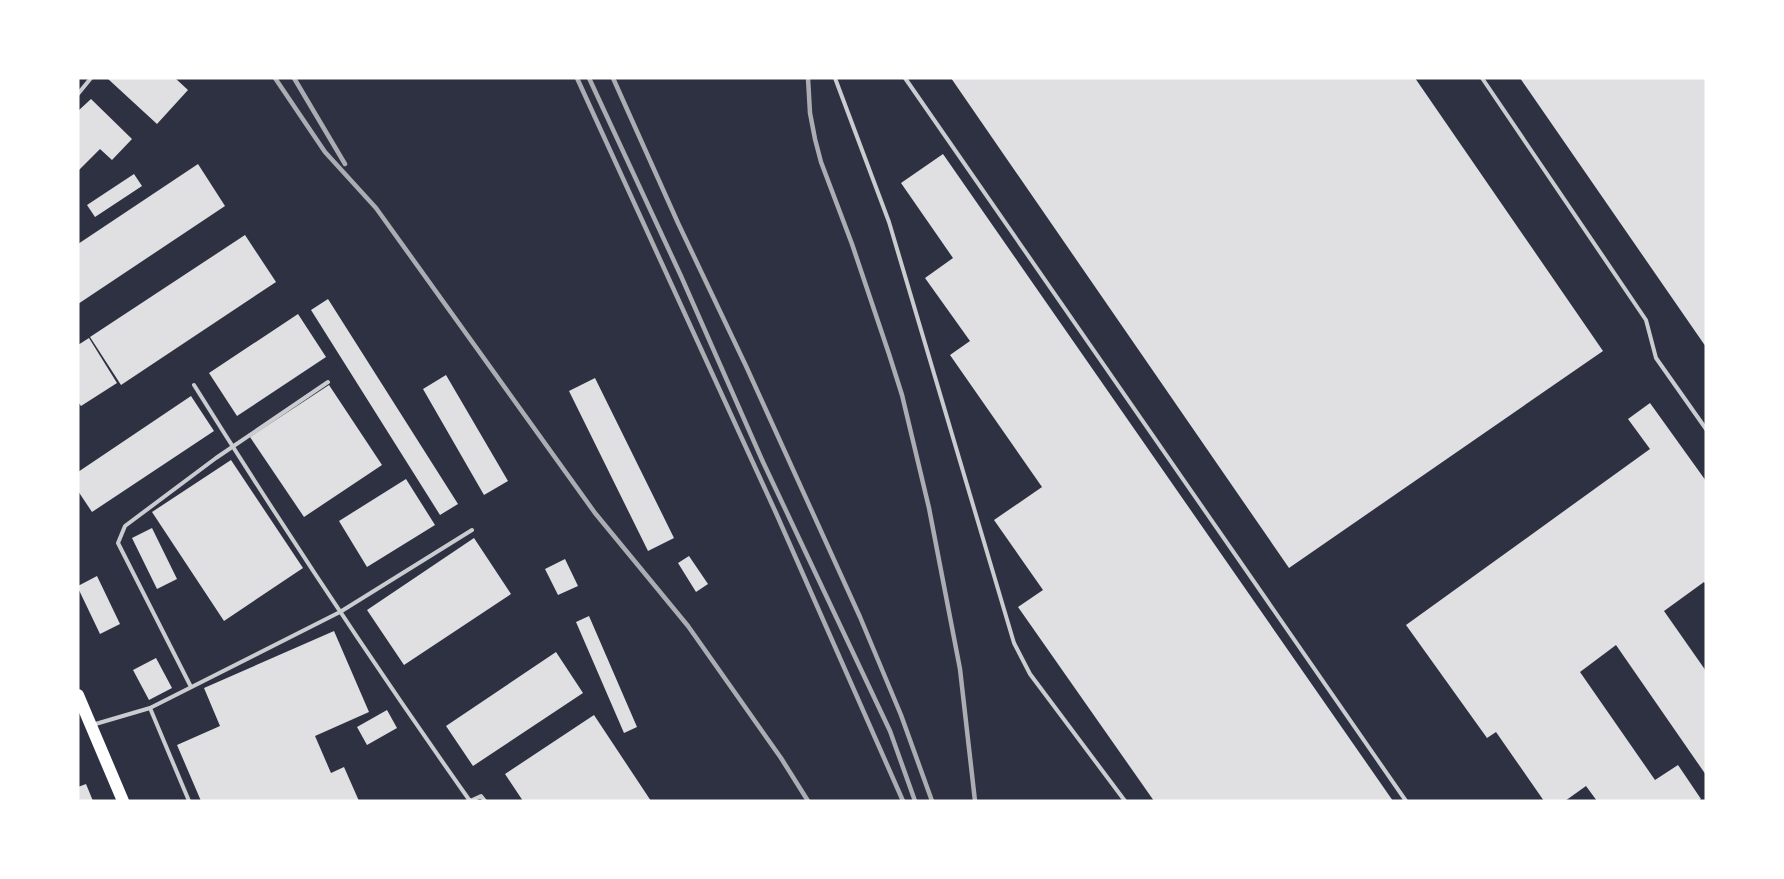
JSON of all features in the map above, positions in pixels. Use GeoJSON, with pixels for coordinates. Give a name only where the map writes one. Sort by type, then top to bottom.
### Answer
{"type":"FeatureCollection","features":[{"type":"Feature","properties":{"kind":"main road"},"geometry":{"type":"LineString","coordinates":[[78,695],[123,801]]}},
{"type":"Feature","properties":{"kind":"lane"},"geometry":{"type":"LineString","coordinates":[[78,94],[91,78]]}},
{"type":"Feature","properties":{"kind":"lane"},"geometry":{"type":"LineString","coordinates":[[835,78],[889,222],[1014,643],[1030,674],[1125,801]]}},
{"type":"Feature","properties":{"kind":"lane"},"geometry":{"type":"LineString","coordinates":[[905,78],[1406,801]]}},
{"type":"Feature","properties":{"kind":"lane"},"geometry":{"type":"LineString","coordinates":[[1482,78],[1646,320],[1656,358],[1706,429]]}},
{"type":"Feature","properties":{"kind":"lane"},"geometry":{"type":"LineString","coordinates":[[191,687],[118,543],[125,526],[233,447],[328,382]]}},
{"type":"Feature","properties":{"kind":"lane"},"geometry":{"type":"LineString","coordinates":[[194,385],[339,612],[406,711],[470,801],[481,795],[485,801]]}},
{"type":"Feature","properties":{"kind":"lane"},"geometry":{"type":"LineString","coordinates":[[91,725],[150,708],[339,612],[472,530]]}},
{"type":"Feature","properties":{"kind":"lane"},"geometry":{"type":"LineString","coordinates":[[150,708],[189,801]]}},
{"type":"Feature","properties":{"kind":"building"},"geometry":{"type":"Polygon","coordinates":[[[107,78],[175,78],[188,90],[157,124],[107,78]]]}},
{"type":"Feature","properties":{"kind":"building"},"geometry":{"type":"Polygon","coordinates":[[[951,78],[1415,78],[1603,351],[1289,568],[951,78]]]}},
{"type":"Feature","properties":{"kind":"building"},"geometry":{"type":"Polygon","coordinates":[[[1520,78],[1706,78],[1706,347],[1520,78]]]}},
{"type":"Feature","properties":{"kind":"building"},"geometry":{"type":"Polygon","coordinates":[[[91,99],[132,139],[112,160],[100,149],[78,171],[78,111],[91,99]]]}},
{"type":"Feature","properties":{"kind":"building"},"geometry":{"type":"Polygon","coordinates":[[[943,154],[1393,801],[1154,801],[1018,607],[1043,590],[994,520],[1042,487],[950,355],[970,341],[925,278],[953,258],[901,183],[943,154]]]}},
{"type":"Feature","properties":{"kind":"building"},"geometry":{"type":"Polygon","coordinates":[[[198,164],[225,206],[78,304],[78,244],[198,164]]]}},
{"type":"Feature","properties":{"kind":"building"},"geometry":{"type":"Polygon","coordinates":[[[134,174],[142,186],[95,217],[87,205],[134,174]]]}},
{"type":"Feature","properties":{"kind":"building"},"geometry":{"type":"Polygon","coordinates":[[[245,235],[276,282],[121,385],[90,337],[245,235]]]}},
{"type":"Feature","properties":{"kind":"building"},"geometry":{"type":"Polygon","coordinates":[[[328,299],[458,504],[440,515],[311,310],[328,299]]]}},
{"type":"Feature","properties":{"kind":"building"},"geometry":{"type":"Polygon","coordinates":[[[298,314],[326,357],[237,416],[209,373],[298,314]]]}},
{"type":"Feature","properties":{"kind":"building"},"geometry":{"type":"Polygon","coordinates":[[[89,338],[117,383],[81,406],[78,402],[78,345],[89,338]]]}},
{"type":"Feature","properties":{"kind":"building"},"geometry":{"type":"Polygon","coordinates":[[[446,375],[508,481],[484,495],[423,389],[446,375]]]}},
{"type":"Feature","properties":{"kind":"building"},"geometry":{"type":"Polygon","coordinates":[[[595,378],[674,538],[648,551],[569,391],[595,378]]]}},
{"type":"Feature","properties":{"kind":"building"},"geometry":{"type":"Polygon","coordinates":[[[329,385],[382,465],[304,517],[250,437],[329,385]]]}},
{"type":"Feature","properties":{"kind":"building"},"geometry":{"type":"Polygon","coordinates":[[[191,396],[214,431],[92,512],[78,491],[78,472],[191,396]]]}},
{"type":"Feature","properties":{"kind":"building"},"geometry":{"type":"Polygon","coordinates":[[[1650,403],[1706,481],[1706,585],[1704,582],[1664,611],[1706,671],[1706,775],[1616,645],[1580,672],[1655,780],[1678,765],[1701,799],[1698,801],[1597,801],[1586,786],[1565,801],[1544,801],[1496,732],[1487,738],[1406,625],[1650,449],[1628,419],[1650,403]]]}},
{"type":"Feature","properties":{"kind":"building"},"geometry":{"type":"Polygon","coordinates":[[[231,460],[303,568],[224,621],[152,512],[231,460]]]}},
{"type":"Feature","properties":{"kind":"building"},"geometry":{"type":"Polygon","coordinates":[[[406,479],[435,525],[367,567],[339,521],[406,479]]]}},
{"type":"Feature","properties":{"kind":"building"},"geometry":{"type":"Polygon","coordinates":[[[152,528],[177,579],[157,589],[132,538],[152,528]]]}},
{"type":"Feature","properties":{"kind":"building"},"geometry":{"type":"Polygon","coordinates":[[[474,538],[511,594],[404,665],[367,610],[474,538]]]}},
{"type":"Feature","properties":{"kind":"building"},"geometry":{"type":"Polygon","coordinates":[[[689,556],[708,584],[696,592],[678,563],[689,556]]]}},
{"type":"Feature","properties":{"kind":"building"},"geometry":{"type":"Polygon","coordinates":[[[565,559],[578,586],[558,595],[545,569],[565,559]]]}},
{"type":"Feature","properties":{"kind":"building"},"geometry":{"type":"Polygon","coordinates":[[[97,576],[120,624],[100,634],[78,588],[97,576]]]}},
{"type":"Feature","properties":{"kind":"building"},"geometry":{"type":"Polygon","coordinates":[[[589,616],[637,727],[624,733],[576,622],[589,616]]]}},
{"type":"Feature","properties":{"kind":"building"},"geometry":{"type":"Polygon","coordinates":[[[334,631],[369,712],[315,736],[331,773],[344,767],[359,801],[201,801],[177,745],[220,726],[204,688],[334,631]]]}},
{"type":"Feature","properties":{"kind":"building"},"geometry":{"type":"Polygon","coordinates":[[[556,652],[583,693],[473,766],[446,726],[556,652]]]}},
{"type":"Feature","properties":{"kind":"building"},"geometry":{"type":"Polygon","coordinates":[[[156,658],[172,688],[149,700],[133,670],[156,658]]]}},
{"type":"Feature","properties":{"kind":"building"},"geometry":{"type":"Polygon","coordinates":[[[387,710],[397,728],[367,745],[357,727],[387,710]]]}},
{"type":"Feature","properties":{"kind":"building"},"geometry":{"type":"Polygon","coordinates":[[[594,715],[651,801],[523,801],[505,774],[594,715]]]}},
{"type":"Feature","properties":{"kind":"building"},"geometry":{"type":"Polygon","coordinates":[[[86,784],[93,801],[78,801],[78,787],[86,784]]]}},
{"type":"Feature","properties":{"kind":"railway"},"geometry":{"type":"LineString","coordinates":[[275,78],[325,152],[376,208],[595,513],[688,626],[781,758],[808,801]]}},
{"type":"Feature","properties":{"kind":"railway"},"geometry":{"type":"LineString","coordinates":[[294,78],[345,164]]}},
{"type":"Feature","properties":{"kind":"railway"},"geometry":{"type":"LineString","coordinates":[[577,78],[776,513],[903,801]]}},
{"type":"Feature","properties":{"kind":"railway"},"geometry":{"type":"LineString","coordinates":[[589,78],[681,276],[763,462],[890,731],[915,801]]}},
{"type":"Feature","properties":{"kind":"railway"},"geometry":{"type":"LineString","coordinates":[[613,78],[860,617],[901,715],[932,801]]}},
{"type":"Feature","properties":{"kind":"railway"},"geometry":{"type":"LineString","coordinates":[[808,78],[810,113],[821,162],[852,244],[902,395],[929,508],[960,669],[975,801]]}}]}
